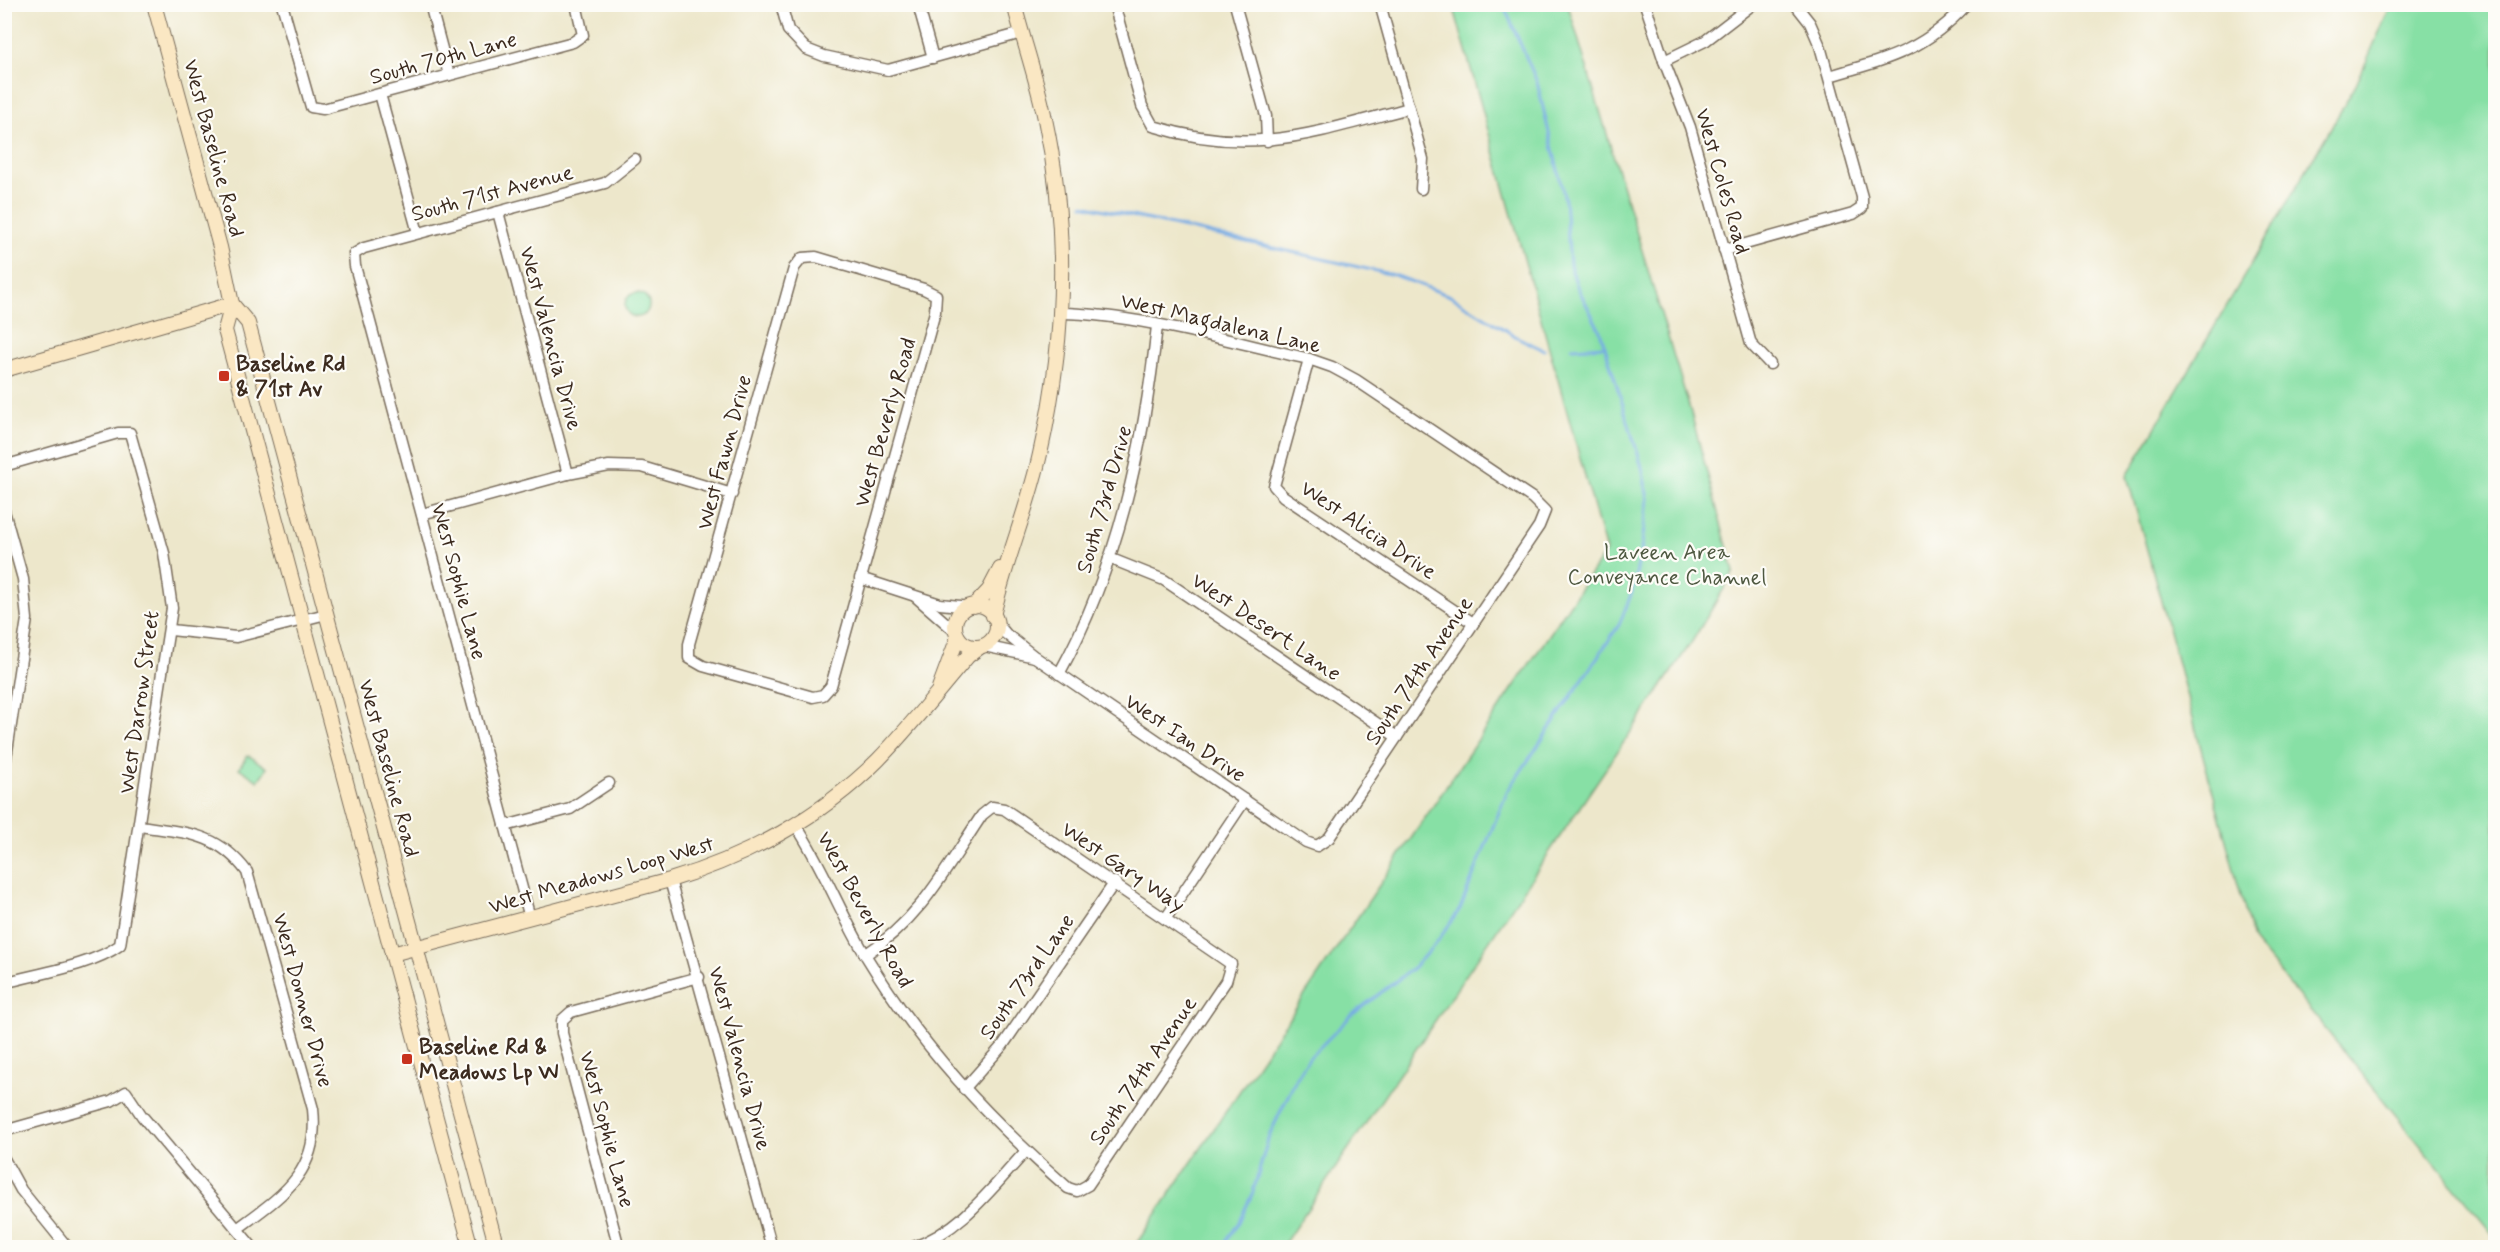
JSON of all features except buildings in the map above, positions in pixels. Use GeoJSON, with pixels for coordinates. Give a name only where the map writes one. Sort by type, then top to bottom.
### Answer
{"type":"FeatureCollection","features":[{"type":"Feature","properties":{"kind":"main road","name":"West Baseline Road"},"geometry":{"type":"LineString","coordinates":[[154,4],[220,247],[232,304],[225,330],[471,1248]]}},
{"type":"Feature","properties":{"kind":"main road"},"geometry":{"type":"LineString","coordinates":[[1010,555],[989,590],[960,614],[957,635],[968,645],[982,646],[994,636],[995,619],[1010,555],[1040,456],[1056,362],[1060,313],[1061,259],[1055,182],[1045,119],[1014,4]]}},
{"type":"Feature","properties":{"kind":"main road","name":"West Baseline Road"},"geometry":{"type":"LineString","coordinates":[[232,304],[248,323],[497,1248]]}},
{"type":"Feature","properties":{"kind":"main road"},"geometry":{"type":"LineString","coordinates":[[4,370],[232,304]]}},
{"type":"Feature","properties":{"kind":"main road"},"geometry":{"type":"LineString","coordinates":[[972,606],[985,608],[995,619]]}},
{"type":"Feature","properties":{"kind":"main road","name":"West Meadows Loop West"},"geometry":{"type":"LineString","coordinates":[[939,688],[957,635]]}},
{"type":"Feature","properties":{"kind":"main road","name":"West Meadows Loop West"},"geometry":{"type":"LineString","coordinates":[[392,954],[699,872],[753,848],[795,824],[840,793],[878,760],[939,688],[982,646]]}},
{"type":"Feature","properties":{"kind":"street","name":"South 70th Lane"},"geometry":{"type":"LineString","coordinates":[[282,4],[311,107],[323,109],[573,42],[583,35],[576,4]]}},
{"type":"Feature","properties":{"kind":"street"},"geometry":{"type":"LineString","coordinates":[[430,4],[449,75]]}},
{"type":"Feature","properties":{"kind":"street"},"geometry":{"type":"LineString","coordinates":[[781,4],[788,30],[806,49],[824,57],[888,70],[1022,33]]}},
{"type":"Feature","properties":{"kind":"street"},"geometry":{"type":"LineString","coordinates":[[918,4],[933,58]]}},
{"type":"Feature","properties":{"kind":"street"},"geometry":{"type":"LineString","coordinates":[[1114,4],[1142,106],[1153,126],[1198,139],[1267,141],[1294,138],[1409,108]]}},
{"type":"Feature","properties":{"kind":"street"},"geometry":{"type":"LineString","coordinates":[[1235,4],[1266,116],[1267,141]]}},
{"type":"Feature","properties":{"kind":"street"},"geometry":{"type":"LineString","coordinates":[[1380,4],[1423,159],[1421,189]]}},
{"type":"Feature","properties":{"kind":"street","name":"West Coles Road"},"geometry":{"type":"LineString","coordinates":[[1645,4],[1690,127],[1751,344],[1770,364]]}},
{"type":"Feature","properties":{"kind":"street"},"geometry":{"type":"LineString","coordinates":[[1664,61],[1705,41],[1753,4]]}},
{"type":"Feature","properties":{"kind":"street"},"geometry":{"type":"LineString","coordinates":[[1724,250],[1852,214],[1862,208],[1862,197],[1829,76],[1810,23],[1795,4]]}},
{"type":"Feature","properties":{"kind":"street"},"geometry":{"type":"LineString","coordinates":[[1829,76],[1887,59],[1917,46],[1941,31],[1967,4]]}},
{"type":"Feature","properties":{"kind":"street"},"geometry":{"type":"LineString","coordinates":[[380,93],[418,233]]}},
{"type":"Feature","properties":{"kind":"street","name":"South 71st Avenue"},"geometry":{"type":"LineString","coordinates":[[354,254],[364,248],[605,183],[635,159]]}},
{"type":"Feature","properties":{"kind":"street","name":"West Valencia Drive"},"geometry":{"type":"LineString","coordinates":[[498,212],[568,474]]}},
{"type":"Feature","properties":{"kind":"street","name":"West Sophie Lane"},"geometry":{"type":"LineString","coordinates":[[354,254],[355,266],[530,918]]}},
{"type":"Feature","properties":{"kind":"street","name":"West Fawn Drive"},"geometry":{"type":"LineString","coordinates":[[823,695],[813,697],[703,666],[689,658],[689,644],[795,268],[802,258],[816,257],[924,289],[936,295]]}},
{"type":"Feature","properties":{"kind":"street","name":"West Beverly Road"},"geometry":{"type":"LineString","coordinates":[[823,695],[831,686],[935,312],[936,295]]}},
{"type":"Feature","properties":{"kind":"street","name":"West Magdalena Lane"},"geometry":{"type":"LineString","coordinates":[[1060,313],[1106,316],[1157,326],[1309,359],[1332,367],[1388,400],[1533,498],[1545,511]]}},
{"type":"Feature","properties":{"kind":"street","name":"South 73rd Drive"},"geometry":{"type":"LineString","coordinates":[[1059,674],[1081,630],[1109,558],[1135,470],[1148,404],[1157,326]]}},
{"type":"Feature","properties":{"kind":"street","name":"West Alicia Drive"},"geometry":{"type":"LineString","coordinates":[[1309,359],[1274,486],[1283,496],[1473,623]]}},
{"type":"Feature","properties":{"kind":"street","name":"West Darrow Street"},"geometry":{"type":"LineString","coordinates":[[4,466],[118,433],[130,433],[169,573],[172,608],[171,630],[120,945],[108,954],[90,960],[4,983]]}},
{"type":"Feature","properties":{"kind":"street"},"geometry":{"type":"LineString","coordinates":[[422,514],[597,467],[642,467],[732,494]]}},
{"type":"Feature","properties":{"kind":"street"},"geometry":{"type":"LineString","coordinates":[[4,511],[23,579],[27,619],[4,771]]}},
{"type":"Feature","properties":{"kind":"street","name":"South 74th Avenue"},"geometry":{"type":"LineString","coordinates":[[1317,846],[1329,838],[1539,526],[1545,511]]}},
{"type":"Feature","properties":{"kind":"street","name":"West Desert Lane"},"geometry":{"type":"LineString","coordinates":[[1109,558],[1164,580],[1397,737]]}},
{"type":"Feature","properties":{"kind":"street"},"geometry":{"type":"LineString","coordinates":[[861,578],[891,586],[915,597],[952,606],[972,606]]}},
{"type":"Feature","properties":{"kind":"street"},"geometry":{"type":"LineString","coordinates":[[915,597],[957,635]]}},
{"type":"Feature","properties":{"kind":"street"},"geometry":{"type":"LineString","coordinates":[[171,630],[236,637],[326,614]]}},
{"type":"Feature","properties":{"kind":"street","name":"West Ian Drive"},"geometry":{"type":"LineString","coordinates":[[995,619],[1006,634],[1059,674],[1306,842],[1317,846]]}},
{"type":"Feature","properties":{"kind":"street","name":"West Ian Drive"},"geometry":{"type":"LineString","coordinates":[[982,646],[1035,657]]}},
{"type":"Feature","properties":{"kind":"street"},"geometry":{"type":"LineString","coordinates":[[505,826],[570,808],[609,783]]}},
{"type":"Feature","properties":{"kind":"street"},"geometry":{"type":"LineString","coordinates":[[1166,918],[1245,800]]}},
{"type":"Feature","properties":{"kind":"street","name":"West Gary Way"},"geometry":{"type":"LineString","coordinates":[[865,955],[902,928],[917,912],[982,815],[992,807],[1004,809],[1115,882],[1231,964]]}},
{"type":"Feature","properties":{"kind":"street","name":"West Beverly Road"},"geometry":{"type":"LineString","coordinates":[[795,824],[865,955],[914,1029],[964,1089],[1026,1152],[1068,1188],[1077,1191]]}},
{"type":"Feature","properties":{"kind":"street","name":"West Donner Drive"},"geometry":{"type":"LineString","coordinates":[[140,826],[207,839],[230,851],[247,872],[313,1108],[314,1139],[305,1166],[289,1188],[237,1229]]}},
{"type":"Feature","properties":{"kind":"street","name":"West Valencia Drive"},"geometry":{"type":"LineString","coordinates":[[670,880],[699,977],[772,1248]]}},
{"type":"Feature","properties":{"kind":"street","name":"South 73rd Lane"},"geometry":{"type":"LineString","coordinates":[[964,1089],[1003,1045],[1115,882]]}},
{"type":"Feature","properties":{"kind":"street","name":"South 74th Avenue"},"geometry":{"type":"LineString","coordinates":[[1077,1191],[1088,1185],[1226,981],[1231,964]]}},
{"type":"Feature","properties":{"kind":"street","name":"West Sophie Lane"},"geometry":{"type":"LineString","coordinates":[[619,1248],[562,1033],[562,1020],[572,1012],[699,977]]}},
{"type":"Feature","properties":{"kind":"street"},"geometry":{"type":"LineString","coordinates":[[4,1131],[111,1101],[126,1092],[142,1116],[253,1248]]}},
{"type":"Feature","properties":{"kind":"street"},"geometry":{"type":"LineString","coordinates":[[911,1248],[924,1245],[955,1226],[1026,1152]]}},
{"type":"Feature","properties":{"kind":"street"},"geometry":{"type":"LineString","coordinates":[[4,1159],[21,1190],[68,1248]]}},
{"type":"Feature","properties":{"kind":"green space","name":"Laveen Area Conveyance Channel"},"geometry":{"type":"Polygon","coordinates":[[[1453,5],[1568,5],[1691,413],[1734,572],[1693,640],[1282,1247],[1134,1247],[1606,551],[1453,5]]]}},
{"type":"Feature","properties":{"kind":"green space"},"geometry":{"type":"Polygon","coordinates":[[[2391,5],[2495,5],[2495,1237],[2253,940],[2127,476],[2356,85],[2391,5]]]}},
{"type":"Feature","properties":{"kind":"green space"},"geometry":{"type":"Polygon","coordinates":[[[637,293],[645,297],[649,305],[645,313],[637,317],[629,313],[625,305],[629,297],[637,293]]]}},
{"type":"Feature","properties":{"kind":"green space"},"geometry":{"type":"Polygon","coordinates":[[[248,755],[267,768],[258,781],[239,768],[248,755]]]}},
{"type":"Feature","properties":{"kind":"waterway"},"geometry":{"type":"LineString","coordinates":[[1222,1248],[1239,1222],[1253,1192],[1269,1136],[1295,1081],[1309,1058],[1353,1014],[1413,968],[1437,942],[1460,909],[1507,792],[1619,625],[1632,592],[1641,551],[1648,499],[1642,467],[1600,331],[1577,286],[1570,265],[1565,200],[1537,82],[1503,4]]}},
{"type":"Feature","properties":{"kind":"waterway"},"geometry":{"type":"LineString","coordinates":[[1083,205],[1394,275],[1450,296],[1517,337],[1544,350]]}},
{"type":"Feature","properties":{"kind":"waterway"},"geometry":{"type":"LineString","coordinates":[[1572,348],[1605,346]]}},
{"type":"Feature","properties":{"kind":"place","name":"Baseline Rd & 71st Av"},"geometry":{"type":"Point","coordinates":[224,376]}},
{"type":"Feature","properties":{"kind":"place","name":"Baseline Rd & Meadows Lp W"},"geometry":{"type":"Point","coordinates":[407,1059]}}]}
